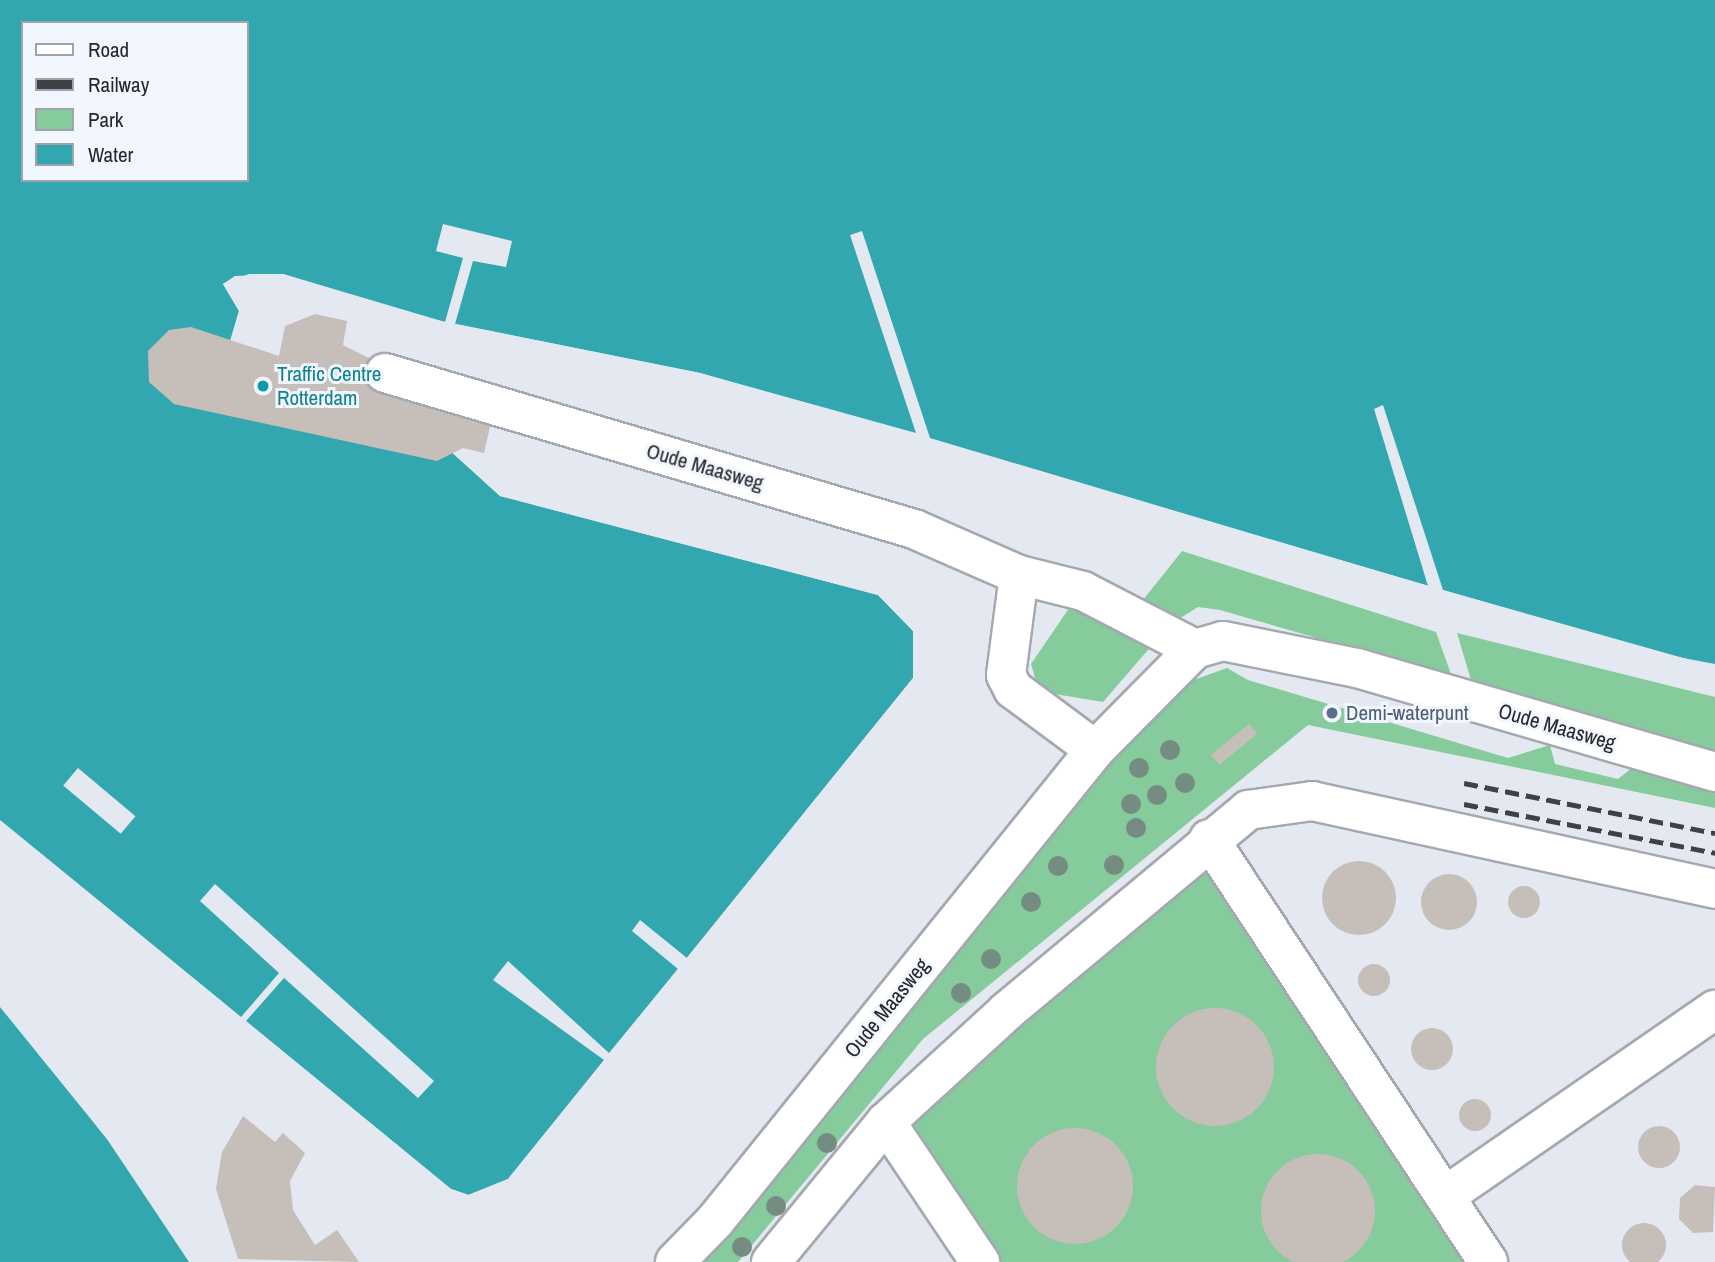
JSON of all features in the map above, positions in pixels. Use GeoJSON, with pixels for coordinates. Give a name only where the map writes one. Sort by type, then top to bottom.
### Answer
{"type":"FeatureCollection","features":[{"type":"Feature","properties":{"kind":"street","name":"Oude Maasweg"},"geometry":{"type":"LineString","coordinates":[[385,373],[914,529],[1018,575],[1083,591],[1195,649]]}},
{"type":"Feature","properties":{"kind":"street"},"geometry":{"type":"LineString","coordinates":[[1018,575],[1006,675],[1013,689],[1095,750]]}},
{"type":"Feature","properties":{"kind":"street","name":"Oude Maasweg"},"geometry":{"type":"LineString","coordinates":[[675,1262],[715,1221],[1095,750],[1195,649],[1223,641],[1357,668],[1715,772]]}},
{"type":"Feature","properties":{"kind":"street"},"geometry":{"type":"LineString","coordinates":[[771,1262],[886,1122],[1209,839],[1248,810],[1312,801],[1715,888]]}},
{"type":"Feature","properties":{"kind":"street"},"geometry":{"type":"LineString","coordinates":[[1209,839],[1488,1262]]}},
{"type":"Feature","properties":{"kind":"street"},"geometry":{"type":"LineString","coordinates":[[1445,1196],[1715,1010]]}},
{"type":"Feature","properties":{"kind":"street"},"geometry":{"type":"LineString","coordinates":[[886,1122],[981,1262]]}},
{"type":"Feature","properties":{"kind":"green space"},"geometry":{"type":"Polygon","coordinates":[[[1182,551],[1436,632],[1452,677],[1220,610],[1198,607],[1174,622],[1143,600],[1182,551]]]}},
{"type":"Feature","properties":{"kind":"green space"},"geometry":{"type":"Polygon","coordinates":[[[1074,601],[1154,643],[1103,702],[1049,693],[1036,681],[1031,664],[1074,601]]]}},
{"type":"Feature","properties":{"kind":"green space"},"geometry":{"type":"Polygon","coordinates":[[[1457,633],[1715,697],[1715,753],[1474,690],[1457,633]]]}},
{"type":"Feature","properties":{"kind":"green space"},"geometry":{"type":"Polygon","coordinates":[[[1227,668],[1248,680],[1508,758],[1550,745],[1555,764],[1618,779],[1632,768],[1715,791],[1715,808],[1308,725],[923,1039],[738,1262],[702,1262],[1075,791],[1185,683],[1227,668]]]}},
{"type":"Feature","properties":{"kind":"green space"},"geometry":{"type":"Polygon","coordinates":[[[1200,859],[1481,1262],[990,1262],[911,1144],[908,1115],[1200,859]]]}},
{"type":"Feature","properties":{"kind":"water"},"geometry":{"type":"Polygon","coordinates":[[[0,0],[1715,0],[1715,664],[1662,654],[700,373],[426,318],[283,274],[249,274],[223,284],[239,311],[222,368],[414,418],[500,496],[878,595],[913,631],[913,678],[508,1179],[468,1195],[451,1189],[0,820],[0,0]]]}},
{"type":"Feature","properties":{"kind":"water"},"geometry":{"type":"Polygon","coordinates":[[[0,1007],[107,1139],[189,1262],[0,1262],[0,1007]]]}},
{"type":"Feature","properties":{"kind":"pier"},"geometry":{"type":"Polygon","coordinates":[[[443,224],[512,241],[506,267],[473,261],[455,324],[700,373],[916,433],[850,235],[862,231],[930,438],[1428,586],[1374,409],[1383,405],[1443,590],[1715,667],[1661,658],[700,376],[425,322],[283,277],[236,280],[228,285],[243,311],[226,366],[416,415],[502,493],[879,592],[902,608],[917,630],[916,680],[510,1181],[489,1194],[469,1198],[449,1192],[0,820],[241,1017],[279,973],[200,901],[215,884],[434,1081],[418,1098],[284,978],[246,1021],[451,1189],[469,1195],[508,1179],[604,1060],[493,980],[508,961],[609,1053],[678,969],[632,931],[640,920],[687,958],[913,678],[916,654],[913,631],[878,595],[500,496],[414,418],[222,369],[239,311],[223,284],[235,276],[283,274],[445,322],[463,258],[436,251],[443,224]]]}},
{"type":"Feature","properties":{"kind":"pier"},"geometry":{"type":"Polygon","coordinates":[[[78,768],[135,816],[121,834],[63,786],[78,768]]]}},
{"type":"Feature","properties":{"kind":"pier"},"geometry":{"type":"Polygon","coordinates":[[[2,1004],[109,1137],[193,1262],[107,1139],[2,1004]]]}},
{"type":"Feature","properties":{"kind":"building","name":"Traffic Centre Rotterdam"},"geometry":{"type":"Polygon","coordinates":[[[315,314],[347,321],[343,345],[371,359],[366,384],[456,415],[492,418],[484,453],[463,448],[437,461],[174,404],[149,382],[148,351],[169,330],[191,327],[279,356],[285,326],[315,314]]]}},
{"type":"Feature","properties":{"kind":"building"},"geometry":{"type":"Polygon","coordinates":[[[1249,724],[1257,734],[1219,765],[1211,755],[1249,724]]]}},
{"type":"Feature","properties":{"kind":"building"},"geometry":{"type":"Polygon","coordinates":[[[1359,861],[1373,864],[1385,872],[1393,884],[1396,898],[1393,912],[1385,924],[1373,932],[1359,935],[1345,932],[1333,924],[1325,912],[1322,898],[1325,884],[1333,872],[1345,864],[1359,861]]]}},
{"type":"Feature","properties":{"kind":"building"},"geometry":{"type":"Polygon","coordinates":[[[1449,874],[1460,876],[1469,882],[1475,891],[1475,913],[1469,922],[1460,928],[1449,930],[1438,928],[1429,922],[1423,913],[1421,902],[1423,891],[1429,882],[1438,876],[1449,874]]]}},
{"type":"Feature","properties":{"kind":"building"},"geometry":{"type":"Polygon","coordinates":[[[1524,886],[1535,891],[1540,902],[1535,913],[1524,918],[1513,913],[1508,902],[1513,891],[1524,886]]]}},
{"type":"Feature","properties":{"kind":"building"},"geometry":{"type":"Polygon","coordinates":[[[1374,964],[1385,969],[1390,980],[1385,991],[1374,996],[1363,991],[1358,980],[1363,969],[1374,964]]]}},
{"type":"Feature","properties":{"kind":"building"},"geometry":{"type":"Polygon","coordinates":[[[1215,1008],[1237,1013],[1257,1025],[1269,1045],[1274,1067],[1269,1089],[1257,1109],[1237,1121],[1215,1126],[1193,1121],[1173,1109],[1161,1089],[1156,1067],[1161,1045],[1173,1025],[1193,1013],[1215,1008]]]}},
{"type":"Feature","properties":{"kind":"building"},"geometry":{"type":"Polygon","coordinates":[[[1432,1028],[1447,1034],[1453,1049],[1447,1064],[1432,1070],[1417,1064],[1411,1049],[1417,1034],[1432,1028]]]}},
{"type":"Feature","properties":{"kind":"building"},"geometry":{"type":"Polygon","coordinates":[[[1475,1099],[1486,1104],[1491,1115],[1486,1126],[1475,1131],[1464,1126],[1459,1115],[1464,1104],[1475,1099]]]}},
{"type":"Feature","properties":{"kind":"building"},"geometry":{"type":"Polygon","coordinates":[[[243,1116],[275,1142],[283,1133],[305,1153],[290,1181],[293,1210],[315,1245],[337,1230],[359,1262],[238,1259],[216,1189],[222,1152],[243,1116]]]}},
{"type":"Feature","properties":{"kind":"building"},"geometry":{"type":"Polygon","coordinates":[[[1659,1126],[1673,1133],[1680,1147],[1673,1161],[1659,1168],[1645,1161],[1638,1147],[1645,1133],[1659,1126]]]}},
{"type":"Feature","properties":{"kind":"building"},"geometry":{"type":"Polygon","coordinates":[[[1075,1128],[1097,1132],[1116,1145],[1129,1164],[1133,1186],[1129,1208],[1116,1227],[1097,1240],[1075,1244],[1053,1240],[1034,1227],[1021,1208],[1017,1186],[1021,1164],[1034,1145],[1053,1132],[1075,1128]]]}},
{"type":"Feature","properties":{"kind":"building"},"geometry":{"type":"Polygon","coordinates":[[[1307,1155],[1329,1155],[1350,1163],[1366,1179],[1374,1200],[1374,1222],[1366,1243],[1359,1252],[1342,1263],[1294,1263],[1286,1259],[1270,1243],[1262,1222],[1262,1200],[1270,1179],[1286,1163],[1307,1155]]]}},
{"type":"Feature","properties":{"kind":"building"},"geometry":{"type":"Polygon","coordinates":[[[1695,1185],[1715,1187],[1713,1232],[1693,1233],[1679,1219],[1680,1198],[1695,1185]]]}},
{"type":"Feature","properties":{"kind":"building"},"geometry":{"type":"Polygon","coordinates":[[[1635,1224],[1653,1224],[1665,1236],[1665,1254],[1657,1263],[1631,1263],[1623,1254],[1623,1236],[1635,1224]]]}},
{"type":"Feature","properties":{"kind":"railway"},"geometry":{"type":"LineString","coordinates":[[1464,783],[1715,833]]}},
{"type":"Feature","properties":{"kind":"railway"},"geometry":{"type":"LineString","coordinates":[[1464,804],[1715,853]]}},
{"type":"Feature","properties":{"kind":"place","name":"Traffic Centre Rotterdam"},"geometry":{"type":"Point","coordinates":[263,386]}},
{"type":"Feature","properties":{"kind":"place","name":"Demi-waterpunt"},"geometry":{"type":"Point","coordinates":[1332,713]}}]}
